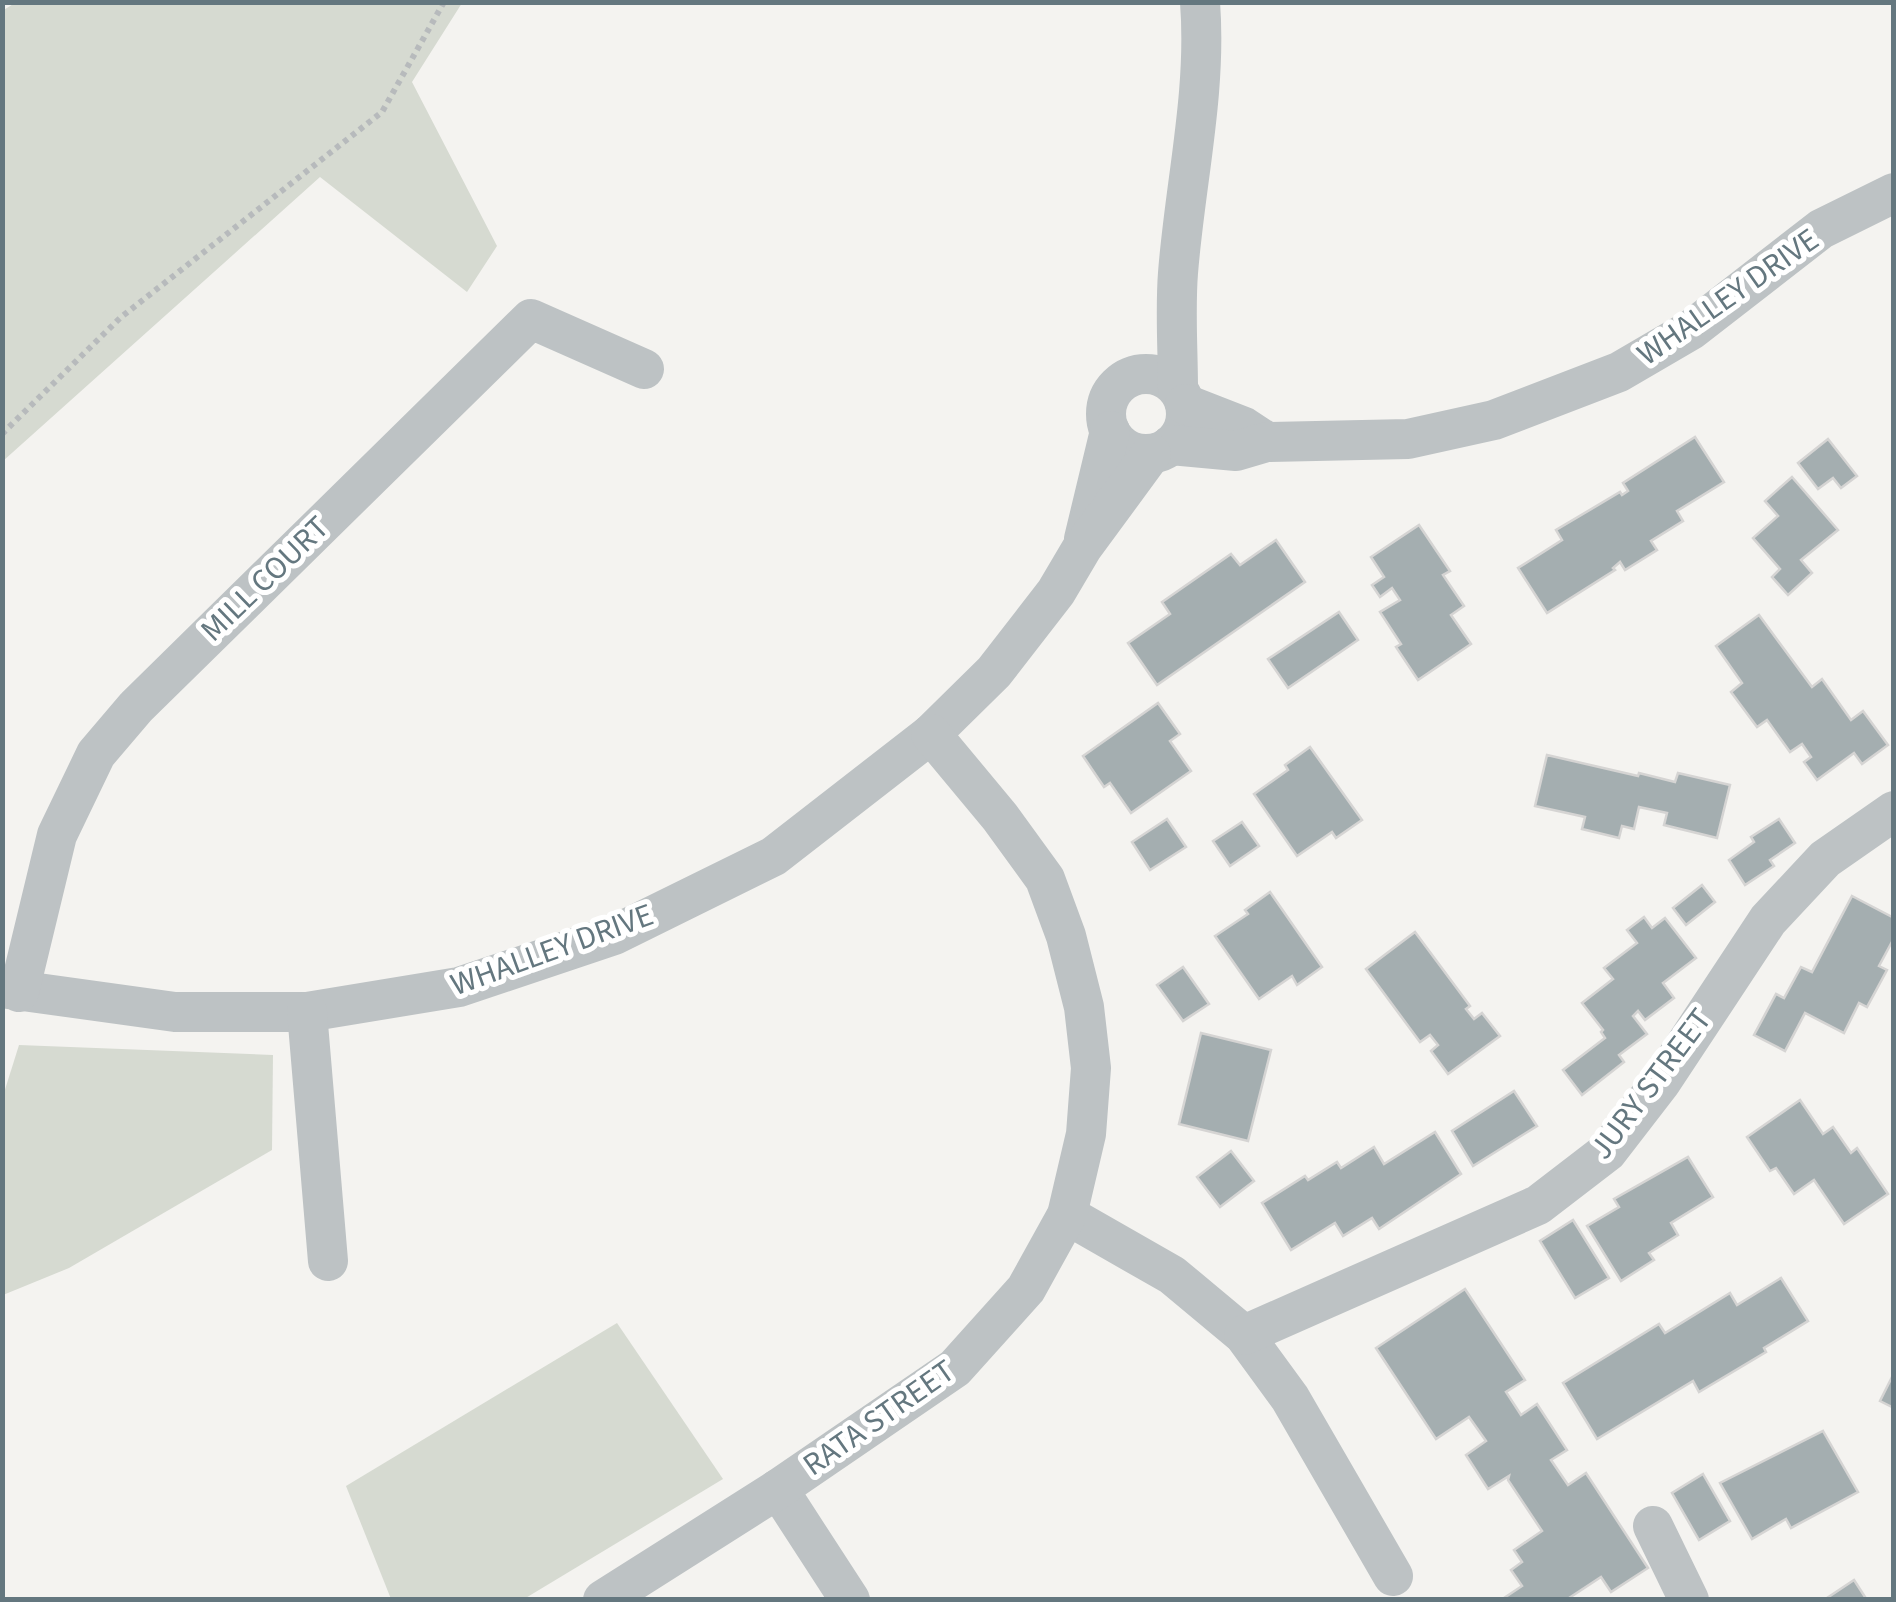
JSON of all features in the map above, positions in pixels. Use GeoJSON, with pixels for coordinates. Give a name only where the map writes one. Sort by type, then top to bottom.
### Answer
{"type":"FeatureCollection","features":[{"type":"Feature","properties":{"kind":"street"},"geometry":{"type":"LineString","coordinates":[[1178,275],[1131,376],[1112,393],[1106,418],[1110,430],[1127,449],[1161,449],[1184,427],[1178,275],[1197,126],[1200,2]]}},
{"type":"Feature","properties":{"kind":"street","name":"WHALLEY DRIVE"},"geometry":{"type":"LineString","coordinates":[[11,990],[175,1012],[307,1012],[459,987],[614,935],[774,856],[931,734],[994,672],[1056,592],[1082,548],[1161,449],[1236,451],[1267,442],[1408,439],[1494,420],[1619,372],[1691,330],[1822,229],[1894,193]]}},
{"type":"Feature","properties":{"kind":"street","name":"MILL COURT"},"geometry":{"type":"LineString","coordinates":[[11,990],[57,835],[96,754],[136,707],[530,319],[644,369]]}},
{"type":"Feature","properties":{"kind":"street"},"geometry":{"type":"LineString","coordinates":[[1131,376],[1162,376],[1182,397]]}},
{"type":"Feature","properties":{"kind":"street","name":"WHALLEY DRIVE"},"geometry":{"type":"LineString","coordinates":[[1182,397],[1267,442]]}},
{"type":"Feature","properties":{"kind":"street","name":"WHALLEY DRIVE"},"geometry":{"type":"LineString","coordinates":[[1082,548],[1110,430]]}},
{"type":"Feature","properties":{"kind":"street","name":"RATA STREET"},"geometry":{"type":"LineString","coordinates":[[603,1600],[778,1489],[955,1368],[1026,1289],[1067,1215],[1086,1134],[1091,1068],[1084,1007],[1066,936],[1045,879],[931,734]]}},
{"type":"Feature","properties":{"kind":"street","name":"JURY STREET"},"geometry":{"type":"LineString","coordinates":[[1244,1335],[1538,1205],[1607,1152],[1660,1082],[1768,920],[1824,860],[1889,821]]}},
{"type":"Feature","properties":{"kind":"street"},"geometry":{"type":"LineString","coordinates":[[307,1012],[328,1261]]}},
{"type":"Feature","properties":{"kind":"street"},"geometry":{"type":"LineString","coordinates":[[1067,1215],[1172,1275],[1244,1335],[1290,1398],[1393,1576]]}},
{"type":"Feature","properties":{"kind":"street"},"geometry":{"type":"LineString","coordinates":[[778,1489],[850,1600]]}},
{"type":"Feature","properties":{"kind":"street"},"geometry":{"type":"LineString","coordinates":[[1653,1526],[1688,1600]]}},
{"type":"Feature","properties":{"kind":"path"},"geometry":{"type":"LineString","coordinates":[[2,434],[120,318],[382,112],[444,2]]}},
{"type":"Feature","properties":{"kind":"shaded area"},"geometry":{"type":"Polygon","coordinates":[[[15,3],[462,3],[412,82],[497,246],[467,292],[320,177],[3,461],[2,11],[15,3]]]}},
{"type":"Feature","properties":{"kind":"shaded area"},"geometry":{"type":"Polygon","coordinates":[[[19,1045],[273,1055],[272,1150],[69,1268],[3,1295],[3,1096],[19,1045]]]}},
{"type":"Feature","properties":{"kind":"shaded area"},"geometry":{"type":"Polygon","coordinates":[[[617,1323],[723,1479],[524,1599],[391,1599],[346,1486],[617,1323]]]}},
{"type":"Feature","properties":{"kind":"building"},"geometry":{"type":"Polygon","coordinates":[[[1695,437],[1724,482],[1677,511],[1683,521],[1651,541],[1657,550],[1625,570],[1620,562],[1615,570],[1547,613],[1518,568],[1562,540],[1556,530],[1628,491],[1623,483],[1695,437]]]}},
{"type":"Feature","properties":{"kind":"building"},"geometry":{"type":"Polygon","coordinates":[[[1828,439],[1857,476],[1841,488],[1833,478],[1818,489],[1798,463],[1828,439]]]}},
{"type":"Feature","properties":{"kind":"building"},"geometry":{"type":"Polygon","coordinates":[[[1792,477],[1838,530],[1801,560],[1812,573],[1788,595],[1772,577],[1780,569],[1753,538],[1778,516],[1765,501],[1792,477]]]}},
{"type":"Feature","properties":{"kind":"building"},"geometry":{"type":"Polygon","coordinates":[[[1419,525],[1450,571],[1443,575],[1464,606],[1451,615],[1471,644],[1418,680],[1396,647],[1401,644],[1380,612],[1400,600],[1392,588],[1380,597],[1372,585],[1384,577],[1371,557],[1419,525]]]}},
{"type":"Feature","properties":{"kind":"building"},"geometry":{"type":"Polygon","coordinates":[[[1276,540],[1305,582],[1157,685],[1128,643],[1170,614],[1162,602],[1231,554],[1240,565],[1276,540]]]}},
{"type":"Feature","properties":{"kind":"building"},"geometry":{"type":"Polygon","coordinates":[[[1339,612],[1358,640],[1288,688],[1268,659],[1339,612]]]}},
{"type":"Feature","properties":{"kind":"building"},"geometry":{"type":"Polygon","coordinates":[[[1759,615],[1812,687],[1822,679],[1851,720],[1863,711],[1888,745],[1862,764],[1854,753],[1817,780],[1804,762],[1811,757],[1802,744],[1790,752],[1767,720],[1757,727],[1731,692],[1742,683],[1716,646],[1759,615]]]}},
{"type":"Feature","properties":{"kind":"building"},"geometry":{"type":"Polygon","coordinates":[[[1158,703],[1180,734],[1170,741],[1191,771],[1131,813],[1110,783],[1104,787],[1083,756],[1158,703]]]}},
{"type":"Feature","properties":{"kind":"building"},"geometry":{"type":"Polygon","coordinates":[[[1310,747],[1362,820],[1336,838],[1332,832],[1297,856],[1254,794],[1288,770],[1285,765],[1310,747]]]}},
{"type":"Feature","properties":{"kind":"building"},"geometry":{"type":"Polygon","coordinates":[[[1547,755],[1638,776],[1639,773],[1675,782],[1678,773],[1730,785],[1717,838],[1664,825],[1667,813],[1639,807],[1634,829],[1622,826],[1619,838],[1582,829],[1585,817],[1535,806],[1547,755]]]}},
{"type":"Feature","properties":{"kind":"building"},"geometry":{"type":"Polygon","coordinates":[[[1167,819],[1186,847],[1150,870],[1132,842],[1167,819]]]}},
{"type":"Feature","properties":{"kind":"building"},"geometry":{"type":"Polygon","coordinates":[[[1779,819],[1795,843],[1770,860],[1774,866],[1745,885],[1729,860],[1754,842],[1751,837],[1779,819]]]}},
{"type":"Feature","properties":{"kind":"building"},"geometry":{"type":"Polygon","coordinates":[[[1242,822],[1259,846],[1230,866],[1213,841],[1242,822]]]}},
{"type":"Feature","properties":{"kind":"building"},"geometry":{"type":"Polygon","coordinates":[[[1702,885],[1715,902],[1686,925],[1673,908],[1702,885]]]}},
{"type":"Feature","properties":{"kind":"building"},"geometry":{"type":"Polygon","coordinates":[[[1270,892],[1322,967],[1297,985],[1292,976],[1259,999],[1215,936],[1248,914],[1245,910],[1270,892]]]}},
{"type":"Feature","properties":{"kind":"building"},"geometry":{"type":"Polygon","coordinates":[[[1852,896],[1894,918],[1894,938],[1879,966],[1887,970],[1867,1007],[1859,1003],[1844,1033],[1805,1013],[1785,1051],[1754,1035],[1776,994],[1784,998],[1801,967],[1812,972],[1852,896]]]}},
{"type":"Feature","properties":{"kind":"building"},"geometry":{"type":"Polygon","coordinates":[[[1644,917],[1652,928],[1665,918],[1696,958],[1663,983],[1674,998],[1645,1020],[1638,1011],[1633,1016],[1647,1034],[1619,1055],[1624,1062],[1582,1095],[1563,1070],[1605,1038],[1582,1003],[1613,979],[1604,968],[1637,943],[1627,930],[1644,917]]]}},
{"type":"Feature","properties":{"kind":"building"},"geometry":{"type":"Polygon","coordinates":[[[1415,932],[1470,1006],[1466,1009],[1474,1019],[1482,1013],[1500,1036],[1448,1074],[1431,1051],[1438,1045],[1430,1035],[1420,1042],[1366,969],[1415,932]]]}},
{"type":"Feature","properties":{"kind":"building"},"geometry":{"type":"Polygon","coordinates":[[[1183,967],[1209,1004],[1183,1021],[1157,985],[1183,967]]]}},
{"type":"Feature","properties":{"kind":"building"},"geometry":{"type":"Polygon","coordinates":[[[1201,1033],[1271,1050],[1248,1141],[1179,1124],[1201,1033]]]}},
{"type":"Feature","properties":{"kind":"building"},"geometry":{"type":"Polygon","coordinates":[[[1514,1091],[1537,1126],[1473,1166],[1452,1131],[1514,1091]]]}},
{"type":"Feature","properties":{"kind":"building"},"geometry":{"type":"Polygon","coordinates":[[[1800,1100],[1823,1134],[1833,1127],[1851,1153],[1857,1148],[1888,1194],[1844,1224],[1814,1180],[1794,1194],[1776,1168],[1770,1171],[1747,1137],[1800,1100]]]}},
{"type":"Feature","properties":{"kind":"building"},"geometry":{"type":"Polygon","coordinates":[[[1435,1132],[1461,1174],[1379,1229],[1372,1218],[1343,1236],[1335,1223],[1291,1250],[1262,1203],[1305,1176],[1308,1180],[1337,1162],[1341,1168],[1374,1147],[1384,1164],[1435,1132]]]}},
{"type":"Feature","properties":{"kind":"building"},"geometry":{"type":"Polygon","coordinates":[[[1231,1151],[1254,1181],[1220,1207],[1197,1177],[1231,1151]]]}},
{"type":"Feature","properties":{"kind":"building"},"geometry":{"type":"Polygon","coordinates":[[[1688,1157],[1713,1197],[1671,1223],[1678,1235],[1649,1253],[1654,1260],[1621,1281],[1587,1226],[1619,1207],[1614,1199],[1688,1157]]]}},
{"type":"Feature","properties":{"kind":"building"},"geometry":{"type":"Polygon","coordinates":[[[1573,1220],[1609,1278],[1575,1298],[1540,1241],[1573,1220]]]}},
{"type":"Feature","properties":{"kind":"building"},"geometry":{"type":"Polygon","coordinates":[[[1781,1278],[1808,1321],[1764,1348],[1766,1352],[1699,1392],[1693,1381],[1597,1439],[1563,1383],[1659,1324],[1665,1333],[1730,1293],[1737,1305],[1781,1278]]]}},
{"type":"Feature","properties":{"kind":"building"},"geometry":{"type":"Polygon","coordinates":[[[1465,1289],[1525,1380],[1506,1392],[1521,1415],[1537,1404],[1567,1450],[1551,1460],[1568,1485],[1586,1473],[1648,1568],[1611,1592],[1601,1577],[1566,1600],[1501,1600],[1522,1586],[1511,1570],[1522,1562],[1514,1550],[1542,1531],[1509,1476],[1488,1489],[1466,1455],[1486,1441],[1469,1417],[1436,1439],[1376,1348],[1465,1289]]]}},
{"type":"Feature","properties":{"kind":"building"},"geometry":{"type":"Polygon","coordinates":[[[1894,1373],[1894,1408],[1880,1401],[1894,1373]]]}},
{"type":"Feature","properties":{"kind":"building"},"geometry":{"type":"Polygon","coordinates":[[[1823,1431],[1858,1492],[1791,1528],[1786,1519],[1752,1539],[1720,1483],[1823,1431]]]}},
{"type":"Feature","properties":{"kind":"building"},"geometry":{"type":"Polygon","coordinates":[[[1703,1474],[1730,1521],[1699,1540],[1672,1493],[1703,1474]]]}},
{"type":"Feature","properties":{"kind":"building"},"geometry":{"type":"Polygon","coordinates":[[[1854,1580],[1867,1600],[1824,1600],[1854,1580]]]}}]}
